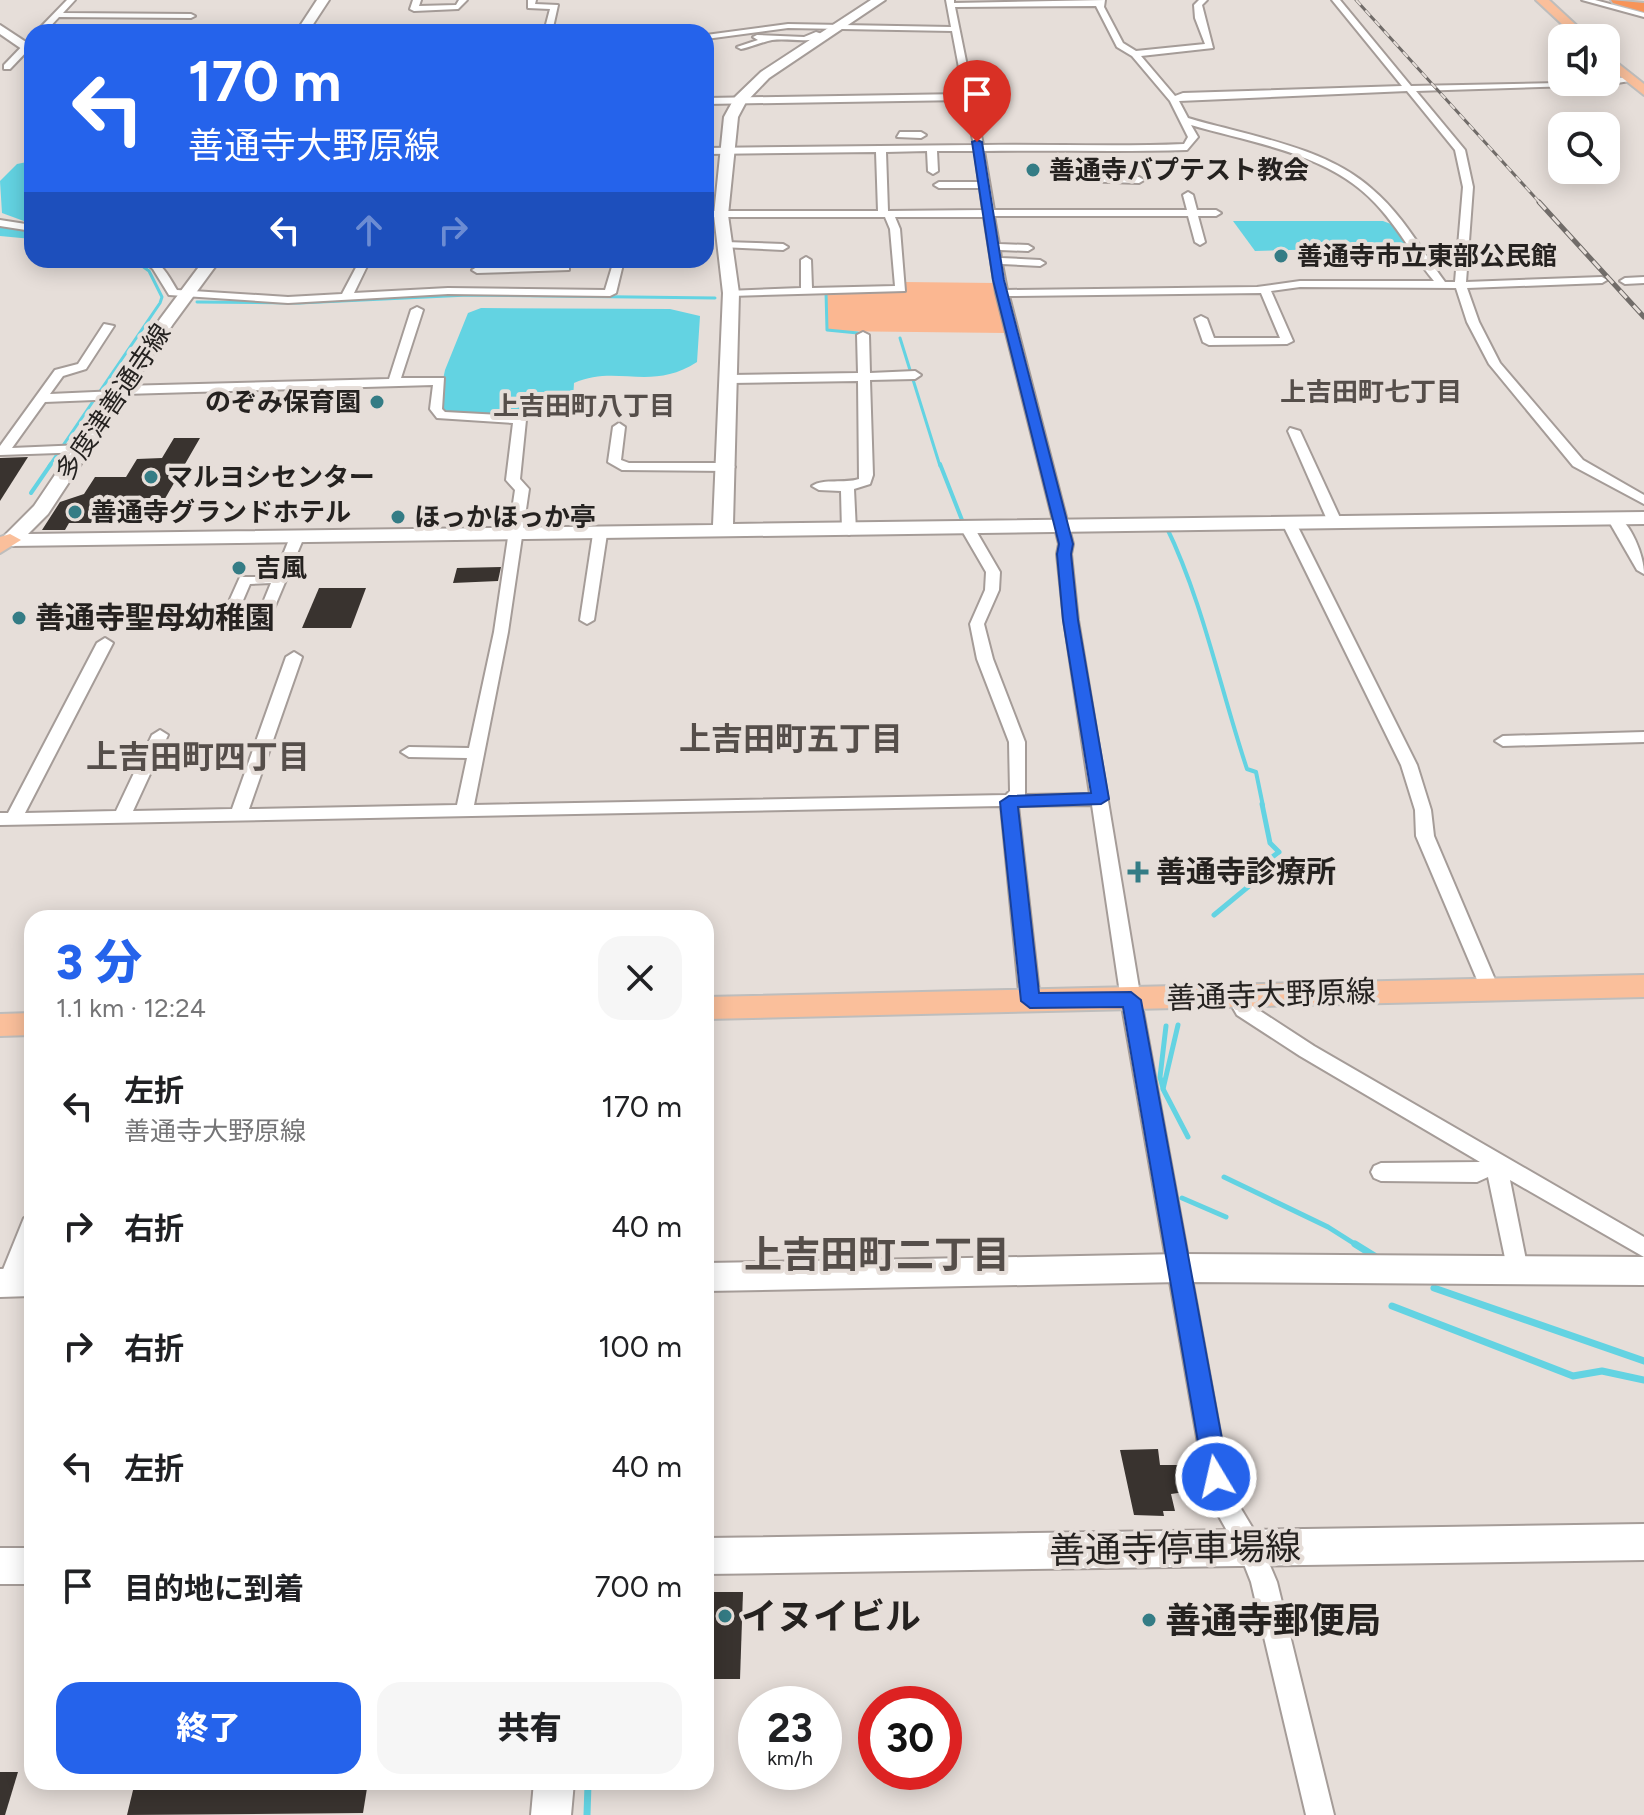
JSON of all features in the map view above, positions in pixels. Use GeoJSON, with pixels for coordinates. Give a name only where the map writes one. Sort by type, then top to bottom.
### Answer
{"type":"FeatureCollection","features":[{"type":"Feature","properties":{"kind":"highway"},"geometry":{"type":"LineString","coordinates":[[1618,0],[1644,8]]}},
{"type":"Feature","properties":{"kind":"main road"},"geometry":{"type":"LineString","coordinates":[[1542,0],[1569,24]]}},
{"type":"Feature","properties":{"kind":"main road"},"geometry":{"type":"LineString","coordinates":[[1620,70],[1644,91]]}},
{"type":"Feature","properties":{"kind":"main road","name":"善通寺大野原線"},"geometry":{"type":"LineString","coordinates":[[714,1008],[1644,986]]}},
{"type":"Feature","properties":{"kind":"main road"},"geometry":{"type":"LineString","coordinates":[[0,1025],[24,1024]]}},
{"type":"Feature","properties":{"kind":"street"},"geometry":{"type":"LineString","coordinates":[[48,24],[71,0]]}},
{"type":"Feature","properties":{"kind":"street"},"geometry":{"type":"LineString","coordinates":[[307,24],[323,0]]}},
{"type":"Feature","properties":{"kind":"street"},"geometry":{"type":"LineString","coordinates":[[417,0],[414,9],[458,7],[463,0]]}},
{"type":"Feature","properties":{"kind":"street"},"geometry":{"type":"LineString","coordinates":[[532,0],[531,6],[555,7],[550,24]]}},
{"type":"Feature","properties":{"kind":"street"},"geometry":{"type":"LineString","coordinates":[[714,209],[731,117],[740,100],[765,75],[879,0]]}},
{"type":"Feature","properties":{"kind":"street"},"geometry":{"type":"LineString","coordinates":[[1135,54],[1210,46],[1199,18],[1198,5],[1203,0]]}},
{"type":"Feature","properties":{"kind":"street"},"geometry":{"type":"LineString","coordinates":[[1336,0],[1453,140],[1465,163],[1468,187],[1460,285],[1473,322],[1495,364],[1578,463],[1644,500]]}},
{"type":"Feature","properties":{"kind":"street"},"geometry":{"type":"LineString","coordinates":[[1586,0],[1644,15]]}},
{"type":"Feature","properties":{"kind":"street"},"geometry":{"type":"LineString","coordinates":[[714,151],[928,148],[979,148],[1102,150],[1187,147],[1193,137],[1174,100],[1135,54],[1120,45],[1101,2],[950,2],[979,148],[1002,293],[1063,528],[1071,620],[1131,1000],[1219,1495],[1249,1546],[1264,1582],[1320,1815]]}},
{"type":"Feature","properties":{"kind":"street"},"geometry":{"type":"LineString","coordinates":[[57,15],[191,16]]}},
{"type":"Feature","properties":{"kind":"street"},"geometry":{"type":"LineString","coordinates":[[714,36],[788,26],[831,31],[954,29]]}},
{"type":"Feature","properties":{"kind":"street"},"geometry":{"type":"LineString","coordinates":[[0,29],[24,45]]}},
{"type":"Feature","properties":{"kind":"street"},"geometry":{"type":"LineString","coordinates":[[738,32],[769,39],[806,40],[831,31]]}},
{"type":"Feature","properties":{"kind":"street"},"geometry":{"type":"LineString","coordinates":[[741,47],[769,39]]}},
{"type":"Feature","properties":{"kind":"street"},"geometry":{"type":"LineString","coordinates":[[11,51],[24,49]]}},
{"type":"Feature","properties":{"kind":"street"},"geometry":{"type":"LineString","coordinates":[[6,64],[24,51]]}},
{"type":"Feature","properties":{"kind":"street"},"geometry":{"type":"LineString","coordinates":[[1620,81],[1631,80]]}},
{"type":"Feature","properties":{"kind":"street"},"geometry":{"type":"LineString","coordinates":[[1174,100],[1183,96],[1280,96],[1310,92],[1548,84]]}},
{"type":"Feature","properties":{"kind":"street"},"geometry":{"type":"LineString","coordinates":[[714,101],[968,97]]}},
{"type":"Feature","properties":{"kind":"street"},"geometry":{"type":"LineString","coordinates":[[1184,120],[1320,161],[1342,172],[1367,188],[1440,282]]}},
{"type":"Feature","properties":{"kind":"street"},"geometry":{"type":"LineString","coordinates":[[900,135],[921,134],[933,171]]}},
{"type":"Feature","properties":{"kind":"street"},"geometry":{"type":"LineString","coordinates":[[731,293],[901,289],[895,229],[886,214],[879,177],[881,149]]}},
{"type":"Feature","properties":{"kind":"street"},"geometry":{"type":"LineString","coordinates":[[1102,150],[1113,179]]}},
{"type":"Feature","properties":{"kind":"street"},"geometry":{"type":"LineString","coordinates":[[1083,179],[1139,180]]}},
{"type":"Feature","properties":{"kind":"street"},"geometry":{"type":"LineString","coordinates":[[939,185],[985,185]]}},
{"type":"Feature","properties":{"kind":"street"},"geometry":{"type":"LineString","coordinates":[[1188,195],[1200,242]]}},
{"type":"Feature","properties":{"kind":"street"},"geometry":{"type":"LineString","coordinates":[[714,214],[1216,213]]}},
{"type":"Feature","properties":{"kind":"street"},"geometry":{"type":"LineString","coordinates":[[714,217],[725,245],[731,293],[731,379],[723,533]]}},
{"type":"Feature","properties":{"kind":"street"},"geometry":{"type":"LineString","coordinates":[[0,223],[24,227]]}},
{"type":"Feature","properties":{"kind":"street"},"geometry":{"type":"LineString","coordinates":[[725,245],[783,247]]}},
{"type":"Feature","properties":{"kind":"street"},"geometry":{"type":"LineString","coordinates":[[993,247],[1028,248]]}},
{"type":"Feature","properties":{"kind":"street"},"geometry":{"type":"LineString","coordinates":[[806,260],[807,289]]}},
{"type":"Feature","properties":{"kind":"street"},"geometry":{"type":"LineString","coordinates":[[996,261],[1040,263]]}},
{"type":"Feature","properties":{"kind":"street"},"geometry":{"type":"LineString","coordinates":[[158,268],[173,293],[345,299],[468,292],[610,293],[617,268]]}},
{"type":"Feature","properties":{"kind":"street","name":"多度津善通寺線"},"geometry":{"type":"LineString","coordinates":[[3,543],[41,510],[67,449],[207,268]]}},
{"type":"Feature","properties":{"kind":"street"},"geometry":{"type":"LineString","coordinates":[[345,299],[361,268]]}},
{"type":"Feature","properties":{"kind":"street"},"geometry":{"type":"LineString","coordinates":[[468,292],[478,268]]}},
{"type":"Feature","properties":{"kind":"street"},"geometry":{"type":"LineString","coordinates":[[541,293],[548,268]]}},
{"type":"Feature","properties":{"kind":"street"},"geometry":{"type":"LineString","coordinates":[[1002,293],[1264,288],[1288,284],[1440,282],[1460,285],[1602,280]]}},
{"type":"Feature","properties":{"kind":"street"},"geometry":{"type":"LineString","coordinates":[[1625,281],[1644,280]]}},
{"type":"Feature","properties":{"kind":"street"},"geometry":{"type":"LineString","coordinates":[[1201,319],[1209,342],[1287,341],[1264,288]]}},
{"type":"Feature","properties":{"kind":"street"},"geometry":{"type":"LineString","coordinates":[[394,382],[417,310]]}},
{"type":"Feature","properties":{"kind":"street"},"geometry":{"type":"LineString","coordinates":[[67,449],[2,452],[59,373],[82,366],[108,326]]}},
{"type":"Feature","properties":{"kind":"street"},"geometry":{"type":"LineString","coordinates":[[819,486],[847,487],[865,481],[863,335]]}},
{"type":"Feature","properties":{"kind":"street"},"geometry":{"type":"LineString","coordinates":[[731,379],[911,375]]}},
{"type":"Feature","properties":{"kind":"street"},"geometry":{"type":"LineString","coordinates":[[41,398],[440,381],[436,409],[441,415],[520,420],[513,480],[522,489],[516,535],[501,632],[464,812]]}},
{"type":"Feature","properties":{"kind":"street"},"geometry":{"type":"LineString","coordinates":[[619,427],[614,462],[627,467],[728,467]]}},
{"type":"Feature","properties":{"kind":"street"},"geometry":{"type":"LineString","coordinates":[[1294,431],[1335,522]]}},
{"type":"Feature","properties":{"kind":"street"},"geometry":{"type":"LineString","coordinates":[[847,487],[849,531]]}},
{"type":"Feature","properties":{"kind":"street"},"geometry":{"type":"LineString","coordinates":[[1614,518],[1644,570]]}},
{"type":"Feature","properties":{"kind":"street"},"geometry":{"type":"LineString","coordinates":[[3,543],[1644,518]]}},
{"type":"Feature","properties":{"kind":"street"},"geometry":{"type":"LineString","coordinates":[[1289,523],[1409,765],[1423,810],[1425,836],[1490,989]]}},
{"type":"Feature","properties":{"kind":"street"},"geometry":{"type":"LineString","coordinates":[[968,529],[993,572],[992,590],[977,624],[985,659],[1017,742],[1018,792],[1009,802],[1030,1001]]}},
{"type":"Feature","properties":{"kind":"street"},"geometry":{"type":"LineString","coordinates":[[587,620],[600,534]]}},
{"type":"Feature","properties":{"kind":"street"},"geometry":{"type":"LineString","coordinates":[[225,626],[245,580],[267,582],[292,537]]}},
{"type":"Feature","properties":{"kind":"street"},"geometry":{"type":"LineString","coordinates":[[260,627],[292,537]]}},
{"type":"Feature","properties":{"kind":"street"},"geometry":{"type":"LineString","coordinates":[[7,819],[105,643]]}},
{"type":"Feature","properties":{"kind":"street"},"geometry":{"type":"LineString","coordinates":[[238,816],[294,657]]}},
{"type":"Feature","properties":{"kind":"street"},"geometry":{"type":"LineString","coordinates":[[122,817],[160,735]]}},
{"type":"Feature","properties":{"kind":"street"},"geometry":{"type":"LineString","coordinates":[[1503,741],[1644,737]]}},
{"type":"Feature","properties":{"kind":"street"},"geometry":{"type":"LineString","coordinates":[[409,752],[475,753]]}},
{"type":"Feature","properties":{"kind":"street"},"geometry":{"type":"LineString","coordinates":[[7,819],[1101,799]]}},
{"type":"Feature","properties":{"kind":"street"},"geometry":{"type":"LineString","coordinates":[[1235,996],[1255,1019],[1496,1164],[1644,1248]]}},
{"type":"Feature","properties":{"kind":"street"},"geometry":{"type":"LineString","coordinates":[[1381,1172],[1477,1173],[1496,1164]]}},
{"type":"Feature","properties":{"kind":"street"},"geometry":{"type":"LineString","coordinates":[[1496,1164],[1517,1270]]}},
{"type":"Feature","properties":{"kind":"street"},"geometry":{"type":"LineString","coordinates":[[14,1282],[24,1250]]}},
{"type":"Feature","properties":{"kind":"street"},"geometry":{"type":"LineString","coordinates":[[714,1277],[1181,1268],[1644,1271]]}},
{"type":"Feature","properties":{"kind":"street","name":"善通寺停車場線"},"geometry":{"type":"LineString","coordinates":[[714,1556],[1644,1542]]}},
{"type":"Feature","properties":{"kind":"street"},"geometry":{"type":"LineString","coordinates":[[0,1566],[24,1566]]}},
{"type":"Feature","properties":{"kind":"street"},"geometry":{"type":"LineString","coordinates":[[551,1815],[553,1790]]}},
{"type":"Feature","properties":{"kind":"shaded area"},"geometry":{"type":"Polygon","coordinates":[[[904,282],[995,283],[1006,333],[826,331],[826,291],[862,294],[904,291],[904,282]]]}},
{"type":"Feature","properties":{"kind":"water"},"geometry":{"type":"Polygon","coordinates":[[[24,163],[24,221],[2,213],[0,181],[17,164],[24,163]]]}},
{"type":"Feature","properties":{"kind":"water"},"geometry":{"type":"Polygon","coordinates":[[[1233,221],[1383,221],[1396,226],[1408,247],[1255,251],[1233,221]]]}},
{"type":"Feature","properties":{"kind":"water"},"geometry":{"type":"Polygon","coordinates":[[[481,308],[670,309],[700,316],[697,362],[664,375],[604,376],[574,383],[572,415],[442,413],[437,408],[445,370],[468,313],[481,308]]]}},
{"type":"Feature","properties":{"kind":"building","name":"マルヨシセンター"},"geometry":{"type":"Polygon","coordinates":[[[174,438],[200,438],[159,509],[99,509],[91,523],[69,523],[65,530],[42,530],[60,502],[84,494],[95,477],[126,477],[137,459],[162,458],[174,438]]]}},
{"type":"Feature","properties":{"kind":"building"},"geometry":{"type":"Polygon","coordinates":[[[28,457],[0,501],[0,458],[28,457]]]}},
{"type":"Feature","properties":{"kind":"building"},"geometry":{"type":"Polygon","coordinates":[[[501,567],[498,581],[453,583],[457,568],[501,567]]]}},
{"type":"Feature","properties":{"kind":"building"},"geometry":{"type":"Polygon","coordinates":[[[319,588],[366,588],[351,628],[302,628],[319,588]]]}},
{"type":"Feature","properties":{"kind":"building"},"geometry":{"type":"Polygon","coordinates":[[[1158,1449],[1160,1465],[1180,1465],[1185,1492],[1171,1494],[1175,1511],[1163,1511],[1164,1516],[1134,1515],[1120,1450],[1158,1449]]]}},
{"type":"Feature","properties":{"kind":"building","name":"イヌイビル"},"geometry":{"type":"Polygon","coordinates":[[[714,1592],[743,1592],[740,1679],[714,1679],[714,1592]]]}},
{"type":"Feature","properties":{"kind":"building"},"geometry":{"type":"Polygon","coordinates":[[[0,1772],[18,1772],[5,1815],[0,1815],[0,1772]]]}},
{"type":"Feature","properties":{"kind":"building"},"geometry":{"type":"Polygon","coordinates":[[[133,1790],[367,1790],[363,1813],[127,1815],[133,1790]]]}},
{"type":"Feature","properties":{"kind":"waterway"},"geometry":{"type":"LineString","coordinates":[[0,230],[24,232]]}},
{"type":"Feature","properties":{"kind":"waterway"},"geometry":{"type":"LineString","coordinates":[[49,466],[160,303],[162,297],[145,268]]}},
{"type":"Feature","properties":{"kind":"waterway"},"geometry":{"type":"LineString","coordinates":[[826,292],[827,330],[858,333]]}},
{"type":"Feature","properties":{"kind":"waterway"},"geometry":{"type":"LineString","coordinates":[[197,302],[299,303],[468,295],[715,298]]}},
{"type":"Feature","properties":{"kind":"waterway"},"geometry":{"type":"LineString","coordinates":[[900,338],[940,466]]}},
{"type":"Feature","properties":{"kind":"waterway"},"geometry":{"type":"LineString","coordinates":[[31,493],[51,464]]}},
{"type":"Feature","properties":{"kind":"waterway"},"geometry":{"type":"LineString","coordinates":[[940,464],[962,520]]}},
{"type":"Feature","properties":{"kind":"waterway"},"geometry":{"type":"LineString","coordinates":[[1166,526],[1201,615],[1247,769],[1256,772],[1263,806]]}},
{"type":"Feature","properties":{"kind":"waterway"},"geometry":{"type":"LineString","coordinates":[[1214,915],[1266,872],[1268,860],[1279,852],[1270,843],[1262,804]]}},
{"type":"Feature","properties":{"kind":"waterway"},"geometry":{"type":"LineString","coordinates":[[1178,1025],[1163,1089],[1188,1137]]}},
{"type":"Feature","properties":{"kind":"waterway"},"geometry":{"type":"LineString","coordinates":[[1163,1088],[1160,1077],[1166,1026]]}},
{"type":"Feature","properties":{"kind":"waterway"},"geometry":{"type":"LineString","coordinates":[[1224,1177],[1328,1227],[1358,1246]]}},
{"type":"Feature","properties":{"kind":"waterway"},"geometry":{"type":"LineString","coordinates":[[1182,1198],[1226,1217]]}},
{"type":"Feature","properties":{"kind":"waterway"},"geometry":{"type":"LineString","coordinates":[[1355,1244],[1376,1257]]}},
{"type":"Feature","properties":{"kind":"waterway"},"geometry":{"type":"LineString","coordinates":[[1434,1288],[1644,1361]]}},
{"type":"Feature","properties":{"kind":"waterway"},"geometry":{"type":"LineString","coordinates":[[1392,1306],[1573,1376],[1602,1371],[1644,1380]]}},
{"type":"Feature","properties":{"kind":"waterway"},"geometry":{"type":"LineString","coordinates":[[587,1815],[588,1790]]}},
{"type":"Feature","properties":{"kind":"railway"},"geometry":{"type":"LineString","coordinates":[[1356,0],[1541,204]]}},
{"type":"Feature","properties":{"kind":"railway"},"geometry":{"type":"LineString","coordinates":[[1539,202],[1644,317]]}},
{"type":"Feature","properties":{"kind":"place","name":"善通寺バプテスト教会"},"geometry":{"type":"Point","coordinates":[1033,170]}},
{"type":"Feature","properties":{"kind":"place","name":"善通寺市立東部公民館"},"geometry":{"type":"Point","coordinates":[1281,256]}},
{"type":"Feature","properties":{"kind":"place","name":"のぞみ保育園"},"geometry":{"type":"Point","coordinates":[377,402]}},
{"type":"Feature","properties":{"kind":"place","name":"マルヨシセンター"},"geometry":{"type":"Point","coordinates":[151,477]}},
{"type":"Feature","properties":{"kind":"place","name":"善通寺グランドホテル"},"geometry":{"type":"Point","coordinates":[75,512]}},
{"type":"Feature","properties":{"kind":"place","name":"ほっかほっか亭"},"geometry":{"type":"Point","coordinates":[398,517]}},
{"type":"Feature","properties":{"kind":"place","name":"吉風"},"geometry":{"type":"Point","coordinates":[239,568]}},
{"type":"Feature","properties":{"kind":"place","name":"善通寺聖母幼稚園"},"geometry":{"type":"Point","coordinates":[19,618]}},
{"type":"Feature","properties":{"kind":"place","name":"善通寺診療所"},"geometry":{"type":"Point","coordinates":[1138,872]}},
{"type":"Feature","properties":{"kind":"place","name":"イヌイビル"},"geometry":{"type":"Point","coordinates":[725,1616]}},
{"type":"Feature","properties":{"kind":"place","name":"善通寺郵便局"},"geometry":{"type":"Point","coordinates":[1149,1620]}},
{"type":"Feature","properties":{"kind":"district","name":"上吉田町七丁目"},"geometry":{"type":"Point","coordinates":[1371,392]}},
{"type":"Feature","properties":{"kind":"district","name":"上吉田町八丁目"},"geometry":{"type":"Point","coordinates":[584,406]}},
{"type":"Feature","properties":{"kind":"district","name":"上吉田町五丁目"},"geometry":{"type":"Point","coordinates":[791,739]}},
{"type":"Feature","properties":{"kind":"district","name":"上吉田町四丁目"},"geometry":{"type":"Point","coordinates":[198,757]}},
{"type":"Feature","properties":{"kind":"district","name":"上吉田町二丁目"},"geometry":{"type":"Point","coordinates":[877,1255]}},
{"type":"Feature","properties":{"kind":"route"},"geometry":{"type":"LineString","coordinates":[[977,142],[999,280],[1066,544],[1064,554],[1071,620],[1101,799],[1009,802],[1030,1001],[1131,1000],[1216,1477]]}}]}
